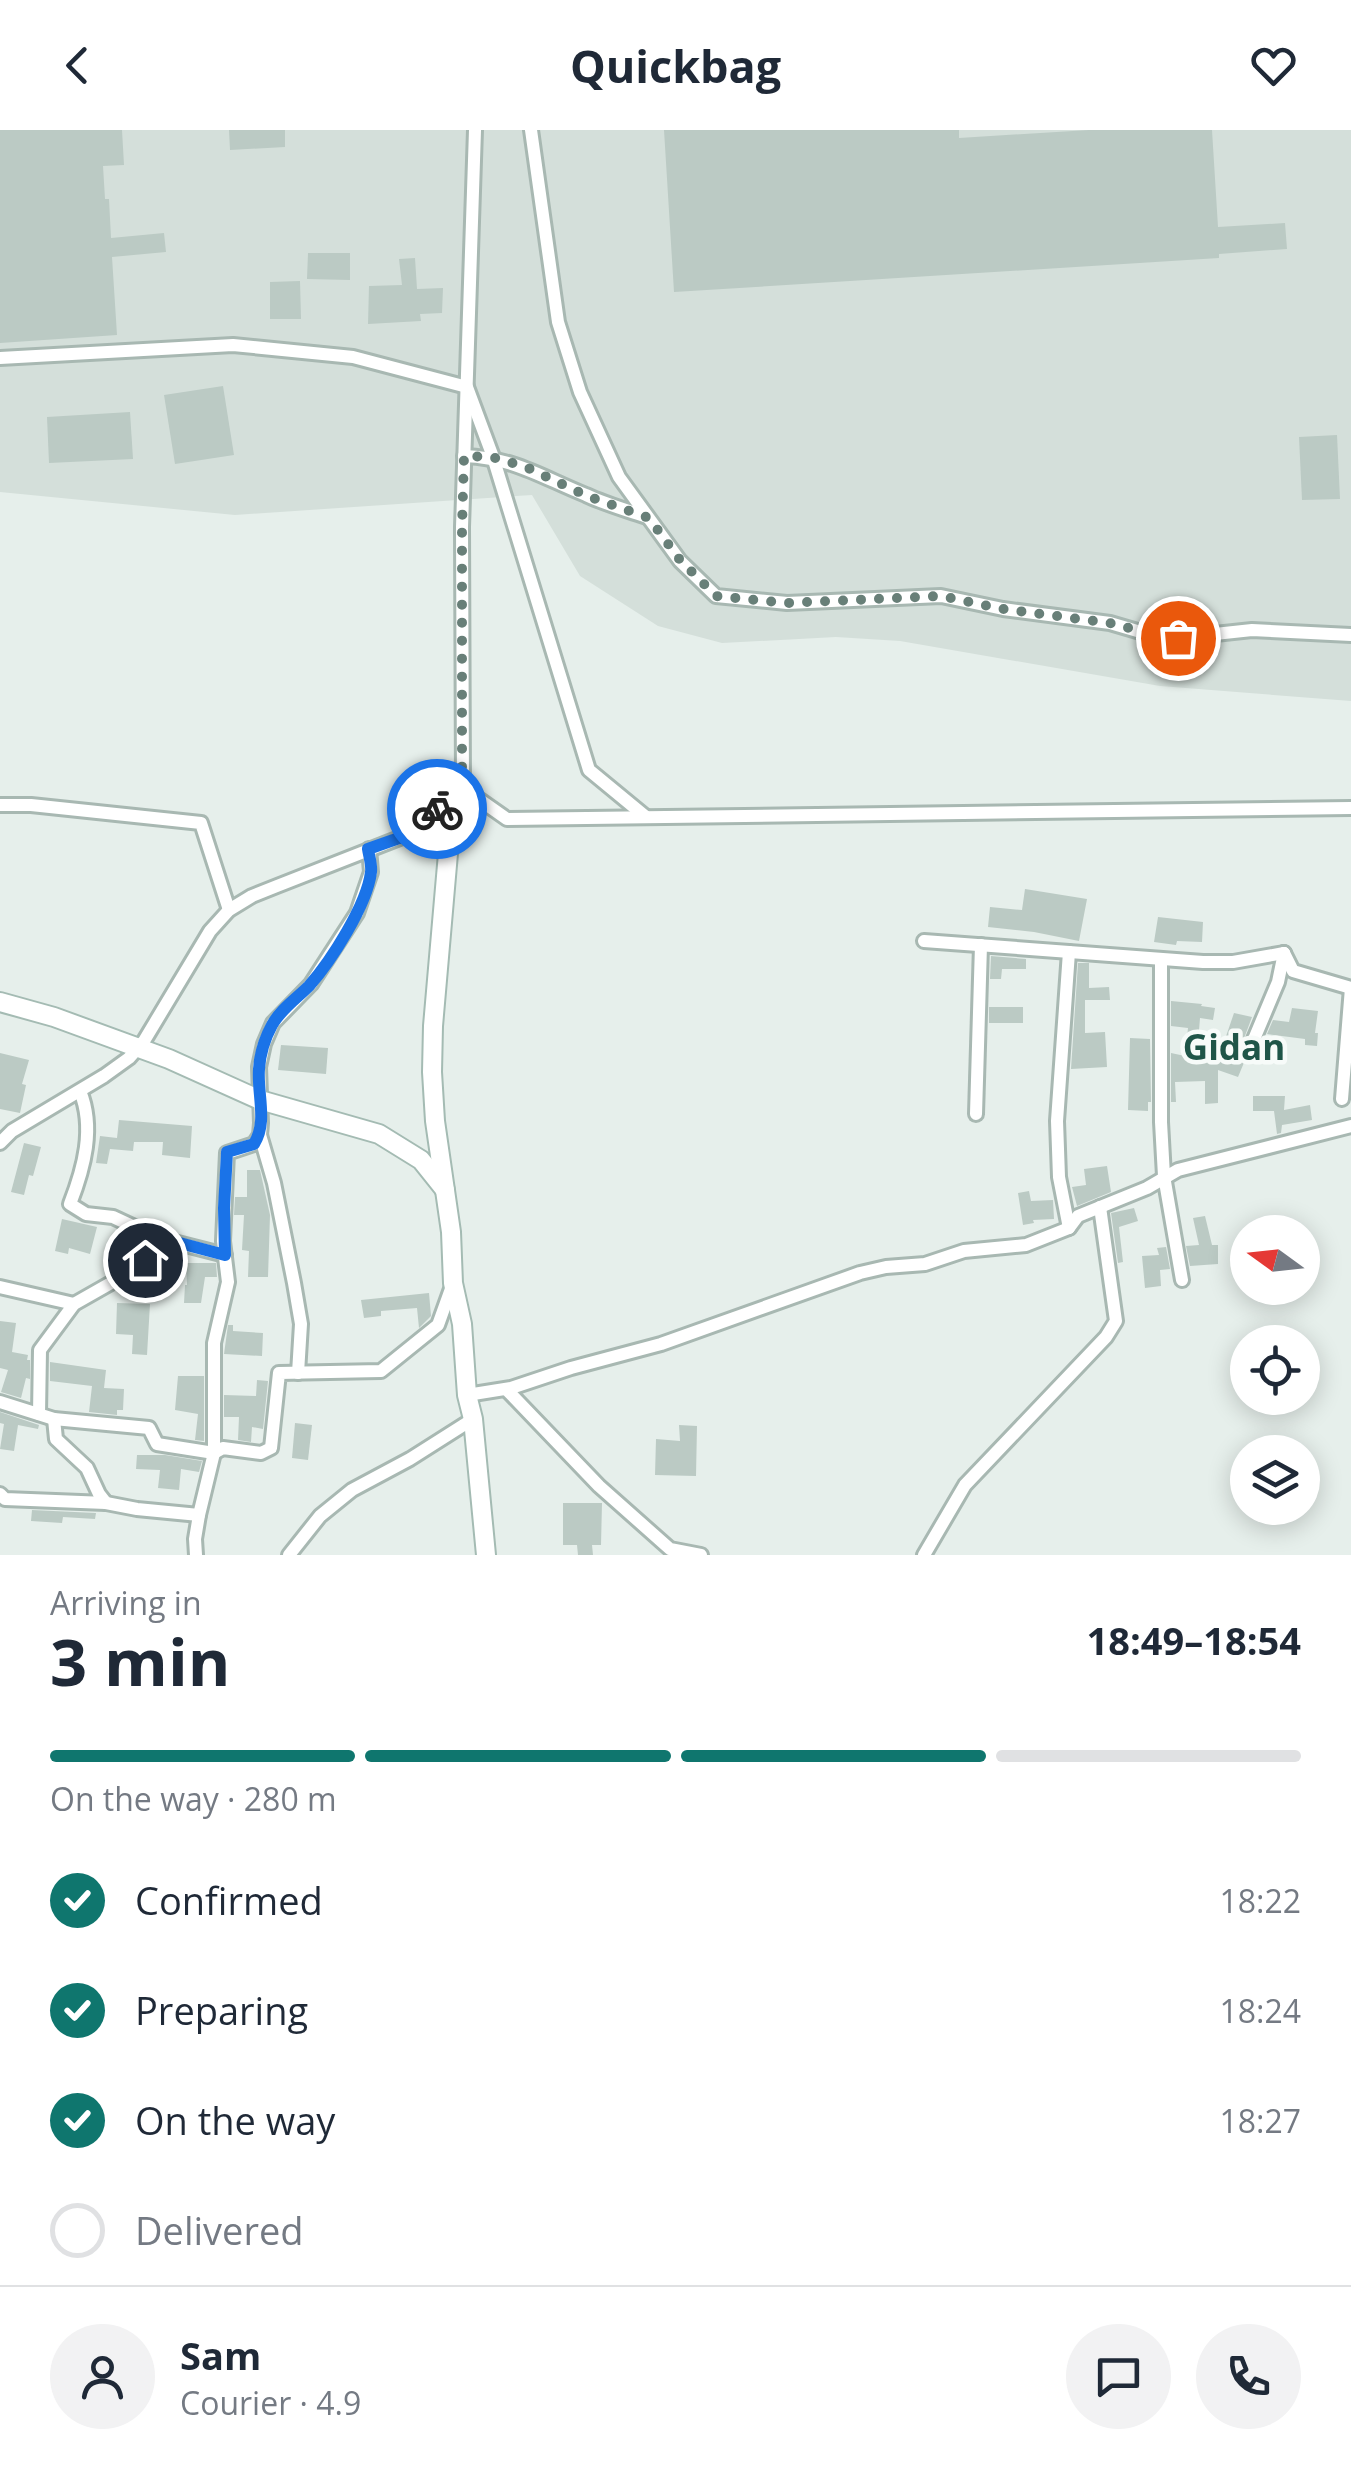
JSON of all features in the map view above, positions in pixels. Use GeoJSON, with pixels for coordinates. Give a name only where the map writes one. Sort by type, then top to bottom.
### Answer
{"type":"FeatureCollection","features":[{"type":"Feature","properties":{"kind":"street"},"geometry":{"type":"LineString","coordinates":[[475,130],[462,527],[462,788],[450,842],[432,1072],[486,1555]]}},
{"type":"Feature","properties":{"kind":"street"},"geometry":{"type":"LineString","coordinates":[[531,130],[558,322],[580,392],[619,477],[680,560],[716,596],[787,603],[941,596],[1178,638],[1252,630],[1351,635]]}},
{"type":"Feature","properties":{"kind":"street"},"geometry":{"type":"LineString","coordinates":[[0,358],[233,345],[352,357],[466,387]]}},
{"type":"Feature","properties":{"kind":"street"},"geometry":{"type":"LineString","coordinates":[[466,387],[492,457],[589,770],[646,817]]}},
{"type":"Feature","properties":{"kind":"street"},"geometry":{"type":"LineString","coordinates":[[464,456],[492,457],[526,467],[587,496],[649,518]]}},
{"type":"Feature","properties":{"kind":"street"},"geometry":{"type":"LineString","coordinates":[[462,788],[507,819],[1351,808]]}},
{"type":"Feature","properties":{"kind":"street"},"geometry":{"type":"LineString","coordinates":[[4,1137],[129,1058],[194,954],[229,910],[252,896],[402,837],[462,788]]}},
{"type":"Feature","properties":{"kind":"street"},"geometry":{"type":"LineString","coordinates":[[0,805],[201,824],[229,910]]}},
{"type":"Feature","properties":{"kind":"street"},"geometry":{"type":"LineString","coordinates":[[298,1373],[301,1324],[274,1183],[260,1135],[259,1067],[273,1024],[310,984],[358,914],[371,872],[368,849]]}},
{"type":"Feature","properties":{"kind":"street"},"geometry":{"type":"LineString","coordinates":[[924,941],[1162,960],[1234,962],[1284,953]]}},
{"type":"Feature","properties":{"kind":"street"},"geometry":{"type":"LineString","coordinates":[[976,1114],[981,945]]}},
{"type":"Feature","properties":{"kind":"street"},"geometry":{"type":"LineString","coordinates":[[1068,952],[1057,1121],[1059,1177],[1068,1228]]}},
{"type":"Feature","properties":{"kind":"street"},"geometry":{"type":"LineString","coordinates":[[1284,953],[1294,970],[1351,988],[1342,1099]]}},
{"type":"Feature","properties":{"kind":"street"},"geometry":{"type":"LineString","coordinates":[[1252,1044],[1278,982],[1284,953]]}},
{"type":"Feature","properties":{"kind":"street"},"geometry":{"type":"LineString","coordinates":[[1162,960],[1164,1176],[1182,1280]]}},
{"type":"Feature","properties":{"kind":"street"},"geometry":{"type":"LineString","coordinates":[[0,1002],[169,1059],[260,1100],[379,1134],[422,1160],[445,1191]]}},
{"type":"Feature","properties":{"kind":"street"},"geometry":{"type":"LineString","coordinates":[[80,1090],[88,1109],[87,1136],[81,1174],[70,1204],[86,1214],[113,1217],[158,1238],[225,1255]]}},
{"type":"Feature","properties":{"kind":"street"},"geometry":{"type":"LineString","coordinates":[[467,1395],[506,1389],[707,1329],[860,1274],[924,1264],[964,1252],[1026,1244],[1068,1228],[1078,1216],[1193,1165],[1351,1126]]}},
{"type":"Feature","properties":{"kind":"street"},"geometry":{"type":"LineString","coordinates":[[196,1555],[199,1515],[214,1453],[212,1364],[228,1282],[224,1208],[227,1152],[254,1144],[260,1135]]}},
{"type":"Feature","properties":{"kind":"street"},"geometry":{"type":"LineString","coordinates":[[924,1555],[965,1485],[1106,1337],[1116,1321],[1100,1206]]}},
{"type":"Feature","properties":{"kind":"street"},"geometry":{"type":"LineString","coordinates":[[39,1414],[40,1350],[74,1304],[118,1280],[172,1241]]}},
{"type":"Feature","properties":{"kind":"street"},"geometry":{"type":"LineString","coordinates":[[0,1402],[54,1419],[149,1428],[156,1444],[214,1453],[223,1448],[261,1453],[272,1448],[279,1373],[380,1372],[438,1325],[453,1284]]}},
{"type":"Feature","properties":{"kind":"street"},"geometry":{"type":"LineString","coordinates":[[0,1287],[74,1304]]}},
{"type":"Feature","properties":{"kind":"street"},"geometry":{"type":"LineString","coordinates":[[506,1389],[599,1486],[672,1552],[701,1555]]}},
{"type":"Feature","properties":{"kind":"street"},"geometry":{"type":"LineString","coordinates":[[54,1419],[56,1440],[87,1468],[106,1503]]}},
{"type":"Feature","properties":{"kind":"street"},"geometry":{"type":"LineString","coordinates":[[289,1555],[320,1516],[352,1490],[473,1419]]}},
{"type":"Feature","properties":{"kind":"street"},"geometry":{"type":"LineString","coordinates":[[0,1494],[5,1499],[106,1503],[199,1515]]}},
{"type":"Feature","properties":{"kind":"shaded area"},"geometry":{"type":"Polygon","coordinates":[[[0,130],[1351,130],[1351,701],[1160,686],[900,641],[836,637],[722,643],[658,626],[580,576],[532,495],[235,515],[0,492],[0,130]]]}},
{"type":"Feature","properties":{"kind":"building"},"geometry":{"type":"Polygon","coordinates":[[[0,130],[122,130],[124,165],[103,166],[111,238],[164,233],[166,252],[112,257],[117,335],[0,343],[0,130]]]}},
{"type":"Feature","properties":{"kind":"building"},"geometry":{"type":"Polygon","coordinates":[[[229,130],[285,130],[285,147],[230,150],[229,130]]]}},
{"type":"Feature","properties":{"kind":"building"},"geometry":{"type":"Polygon","coordinates":[[[664,130],[959,130],[959,138],[1089,130],[1212,130],[1218,227],[1285,223],[1287,249],[1219,254],[1219,258],[674,292],[664,130]]]}},
{"type":"Feature","properties":{"kind":"building"},"geometry":{"type":"Polygon","coordinates":[[[308,253],[350,253],[350,280],[307,279],[308,253]]]}},
{"type":"Feature","properties":{"kind":"building"},"geometry":{"type":"Polygon","coordinates":[[[415,258],[417,289],[443,288],[442,313],[420,314],[421,321],[368,324],[369,286],[402,285],[399,259],[415,258]]]}},
{"type":"Feature","properties":{"kind":"building"},"geometry":{"type":"Polygon","coordinates":[[[300,281],[301,319],[270,319],[270,282],[300,281]]]}},
{"type":"Feature","properties":{"kind":"building"},"geometry":{"type":"Polygon","coordinates":[[[223,386],[234,455],[175,464],[164,395],[223,386]]]}},
{"type":"Feature","properties":{"kind":"building"},"geometry":{"type":"Polygon","coordinates":[[[130,412],[133,459],[49,463],[47,417],[130,412]]]}},
{"type":"Feature","properties":{"kind":"building"},"geometry":{"type":"Polygon","coordinates":[[[1337,435],[1340,499],[1302,500],[1299,437],[1337,435]]]}},
{"type":"Feature","properties":{"kind":"building"},"geometry":{"type":"Polygon","coordinates":[[[1025,889],[1087,899],[1079,941],[988,927],[990,907],[1022,910],[1025,889]]]}},
{"type":"Feature","properties":{"kind":"building"},"geometry":{"type":"Polygon","coordinates":[[[1158,917],[1203,922],[1202,942],[1154,942],[1158,917]]]}},
{"type":"Feature","properties":{"kind":"building"},"geometry":{"type":"Polygon","coordinates":[[[991,956],[1026,959],[1026,969],[1002,969],[1001,979],[990,979],[991,956]]]}},
{"type":"Feature","properties":{"kind":"building"},"geometry":{"type":"Polygon","coordinates":[[[1078,963],[1089,963],[1089,988],[1109,987],[1110,1000],[1085,1000],[1085,1033],[1105,1032],[1107,1067],[1071,1069],[1078,963]]]}},
{"type":"Feature","properties":{"kind":"building"},"geometry":{"type":"Polygon","coordinates":[[[1171,1001],[1215,1008],[1213,1020],[1200,1018],[1198,1043],[1222,1048],[1234,1013],[1252,1017],[1243,1041],[1248,1053],[1238,1077],[1218,1070],[1218,1103],[1205,1104],[1205,1081],[1175,1082],[1176,1102],[1171,1102],[1171,1053],[1185,1056],[1188,1028],[1171,1026],[1171,1001]]]}},
{"type":"Feature","properties":{"kind":"building"},"geometry":{"type":"Polygon","coordinates":[[[989,1007],[1023,1007],[1023,1023],[989,1023],[989,1007]]]}},
{"type":"Feature","properties":{"kind":"building"},"geometry":{"type":"Polygon","coordinates":[[[1292,1008],[1318,1011],[1317,1046],[1305,1045],[1305,1039],[1267,1034],[1273,1020],[1289,1022],[1292,1008]]]}},
{"type":"Feature","properties":{"kind":"building"},"geometry":{"type":"Polygon","coordinates":[[[1130,1038],[1150,1039],[1148,1111],[1128,1110],[1130,1038]]]}},
{"type":"Feature","properties":{"kind":"building"},"geometry":{"type":"Polygon","coordinates":[[[281,1045],[328,1048],[326,1074],[278,1070],[281,1045]]]}},
{"type":"Feature","properties":{"kind":"building"},"geometry":{"type":"Polygon","coordinates":[[[0,1053],[29,1060],[20,1113],[0,1109],[0,1053]]]}},
{"type":"Feature","properties":{"kind":"building"},"geometry":{"type":"Polygon","coordinates":[[[1253,1096],[1285,1096],[1284,1110],[1310,1105],[1312,1120],[1282,1125],[1281,1133],[1277,1134],[1274,1111],[1253,1111],[1253,1096]]]}},
{"type":"Feature","properties":{"kind":"building"},"geometry":{"type":"Polygon","coordinates":[[[119,1120],[192,1126],[190,1158],[162,1155],[163,1142],[134,1142],[133,1151],[110,1149],[107,1164],[96,1163],[100,1136],[117,1138],[119,1120]]]}},
{"type":"Feature","properties":{"kind":"building"},"geometry":{"type":"Polygon","coordinates":[[[24,1143],[41,1147],[24,1195],[11,1192],[24,1143]]]}},
{"type":"Feature","properties":{"kind":"building"},"geometry":{"type":"Polygon","coordinates":[[[1107,1166],[1111,1192],[1077,1206],[1072,1187],[1086,1185],[1084,1169],[1107,1166]]]}},
{"type":"Feature","properties":{"kind":"building"},"geometry":{"type":"Polygon","coordinates":[[[247,1170],[260,1170],[270,1215],[268,1277],[248,1277],[249,1251],[242,1250],[244,1215],[234,1215],[235,1197],[247,1197],[247,1170]]]}},
{"type":"Feature","properties":{"kind":"building"},"geometry":{"type":"Polygon","coordinates":[[[1029,1191],[1031,1201],[1053,1200],[1054,1219],[1033,1220],[1034,1223],[1023,1225],[1018,1193],[1029,1191]]]}},
{"type":"Feature","properties":{"kind":"building"},"geometry":{"type":"Polygon","coordinates":[[[1134,1208],[1138,1221],[1119,1227],[1123,1262],[1118,1263],[1111,1213],[1134,1208]]]}},
{"type":"Feature","properties":{"kind":"building"},"geometry":{"type":"Polygon","coordinates":[[[1205,1216],[1212,1245],[1218,1245],[1218,1264],[1190,1266],[1186,1246],[1199,1245],[1193,1218],[1205,1216]]]}},
{"type":"Feature","properties":{"kind":"building"},"geometry":{"type":"Polygon","coordinates":[[[62,1219],[97,1227],[90,1254],[69,1248],[68,1254],[55,1251],[62,1219]]]}},
{"type":"Feature","properties":{"kind":"building"},"geometry":{"type":"Polygon","coordinates":[[[1166,1247],[1170,1269],[1160,1270],[1161,1286],[1145,1288],[1142,1256],[1159,1255],[1157,1248],[1166,1247]]]}},
{"type":"Feature","properties":{"kind":"building"},"geometry":{"type":"Polygon","coordinates":[[[186,1263],[216,1263],[217,1277],[205,1277],[201,1303],[184,1303],[186,1263]]]}},
{"type":"Feature","properties":{"kind":"building"},"geometry":{"type":"Polygon","coordinates":[[[429,1293],[431,1316],[419,1328],[417,1308],[381,1311],[381,1316],[364,1318],[361,1300],[429,1293]]]}},
{"type":"Feature","properties":{"kind":"building"},"geometry":{"type":"Polygon","coordinates":[[[117,1303],[150,1304],[147,1355],[132,1354],[133,1335],[116,1334],[117,1303]]]}},
{"type":"Feature","properties":{"kind":"building"},"geometry":{"type":"Polygon","coordinates":[[[0,1321],[16,1323],[12,1352],[28,1355],[30,1360],[30,1379],[26,1378],[21,1398],[1,1392],[8,1370],[0,1368],[0,1321]]]}},
{"type":"Feature","properties":{"kind":"building"},"geometry":{"type":"Polygon","coordinates":[[[228,1325],[233,1325],[233,1331],[263,1333],[262,1356],[224,1354],[228,1325]]]}},
{"type":"Feature","properties":{"kind":"building"},"geometry":{"type":"Polygon","coordinates":[[[50,1362],[106,1370],[104,1388],[124,1389],[123,1410],[117,1410],[117,1415],[89,1412],[92,1386],[50,1381],[50,1362]]]}},
{"type":"Feature","properties":{"kind":"building"},"geometry":{"type":"Polygon","coordinates":[[[178,1376],[204,1376],[204,1441],[195,1440],[198,1414],[175,1410],[178,1376]]]}},
{"type":"Feature","properties":{"kind":"building"},"geometry":{"type":"Polygon","coordinates":[[[257,1380],[268,1381],[263,1429],[252,1427],[251,1442],[238,1440],[239,1417],[224,1417],[224,1395],[256,1396],[257,1380]]]}},
{"type":"Feature","properties":{"kind":"building"},"geometry":{"type":"Polygon","coordinates":[[[0,1412],[39,1425],[38,1429],[18,1425],[14,1451],[0,1449],[4,1424],[0,1423],[0,1412]]]}},
{"type":"Feature","properties":{"kind":"building"},"geometry":{"type":"Polygon","coordinates":[[[295,1423],[312,1425],[308,1460],[292,1458],[295,1423]]]}},
{"type":"Feature","properties":{"kind":"building"},"geometry":{"type":"Polygon","coordinates":[[[679,1425],[697,1426],[696,1476],[655,1475],[656,1439],[680,1441],[679,1425]]]}},
{"type":"Feature","properties":{"kind":"building"},"geometry":{"type":"Polygon","coordinates":[[[137,1455],[202,1461],[199,1472],[181,1469],[179,1490],[158,1488],[160,1470],[136,1469],[137,1455]]]}},
{"type":"Feature","properties":{"kind":"building"},"geometry":{"type":"Polygon","coordinates":[[[563,1503],[602,1503],[601,1545],[592,1545],[593,1555],[578,1555],[577,1545],[563,1545],[563,1503]]]}},
{"type":"Feature","properties":{"kind":"building"},"geometry":{"type":"Polygon","coordinates":[[[32,1510],[96,1513],[95,1519],[63,1517],[62,1523],[31,1521],[32,1510]]]}},
{"type":"Feature","properties":{"kind":"way so far"},"geometry":{"type":"LineString","coordinates":[[437,809],[462,788],[464,456],[492,457],[526,467],[587,496],[649,518],[680,560],[716,596],[787,603],[941,596],[1178,638]]}},
{"type":"Feature","properties":{"kind":"district","name":"Gidan"},"geometry":{"type":"Point","coordinates":[1234,1048]}},
{"type":"Feature","properties":{"kind":"route"},"geometry":{"type":"LineString","coordinates":[[145,1260],[172,1241],[225,1255],[227,1152],[254,1144],[260,1135],[259,1067],[273,1024],[310,984],[358,914],[371,872],[368,849],[402,837],[437,809]]}}]}
